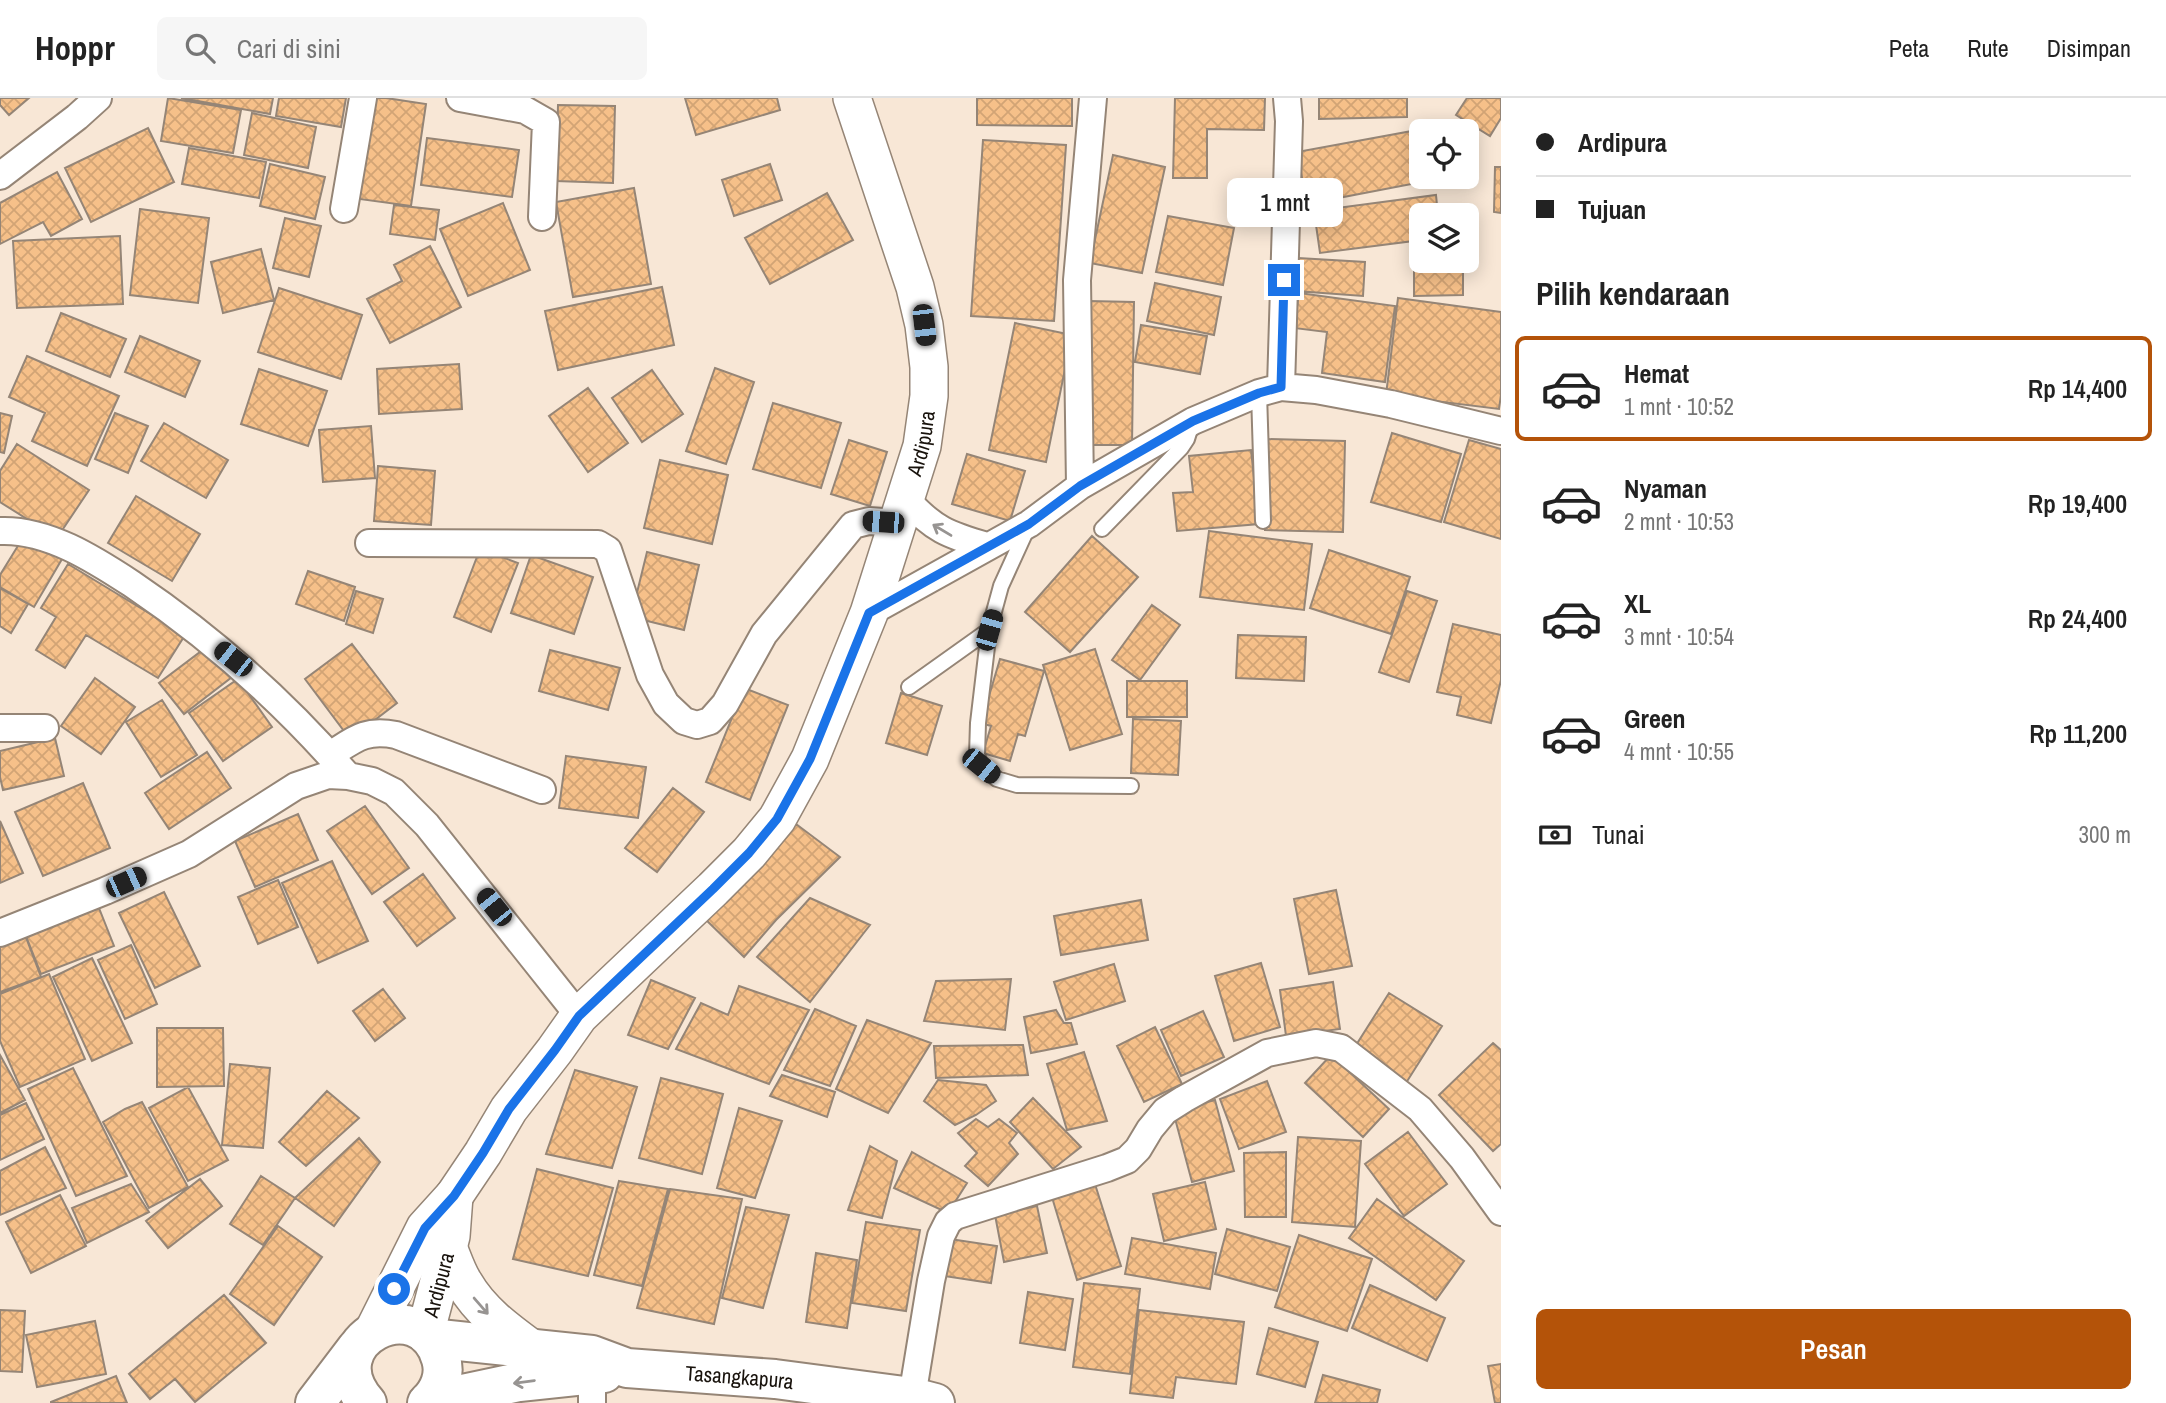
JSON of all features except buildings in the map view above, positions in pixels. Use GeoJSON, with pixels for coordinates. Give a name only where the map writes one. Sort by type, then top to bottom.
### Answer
{"type":"FeatureCollection","features":[{"type":"Feature","properties":{"kind":"highway","name":"Tasangkapura"},"geometry":{"type":"LineString","coordinates":[[365,1340],[387,1325],[400,1324],[414,1327],[428,1336],[532,1349],[601,1376]]}},
{"type":"Feature","properties":{"kind":"highway"},"geometry":{"type":"LineString","coordinates":[[428,1336],[438,1349],[442,1363],[438,1390],[428,1402]]}},
{"type":"Feature","properties":{"kind":"highway"},"geometry":{"type":"LineString","coordinates":[[315,1403],[365,1340]]}},
{"type":"Feature","properties":{"kind":"highway"},"geometry":{"type":"LineString","coordinates":[[365,1340],[352,1363],[352,1378],[368,1403]]}},
{"type":"Feature","properties":{"kind":"highway","name":"Tasangkapura"},"geometry":{"type":"LineString","coordinates":[[428,1402],[519,1382],[601,1376],[775,1379],[923,1400]]}},
{"type":"Feature","properties":{"kind":"street"},"geometry":{"type":"LineString","coordinates":[[0,176],[77,117],[97,98]]}},
{"type":"Feature","properties":{"kind":"street"},"geometry":{"type":"LineString","coordinates":[[344,209],[363,98]]}},
{"type":"Feature","properties":{"kind":"street"},"geometry":{"type":"LineString","coordinates":[[460,98],[525,110],[546,122],[542,216]]}},
{"type":"Feature","properties":{"kind":"street","name":"Ardipura"},"geometry":{"type":"LineString","coordinates":[[365,1340],[425,1228],[454,1196],[509,1109],[579,1016],[713,889],[749,853],[777,819],[810,759],[869,613],[922,446],[929,396],[929,367],[924,325],[897,231],[852,98]]}},
{"type":"Feature","properties":{"kind":"street"},"geometry":{"type":"LineString","coordinates":[[1080,486],[1077,280],[1093,98]]}},
{"type":"Feature","properties":{"kind":"street"},"geometry":{"type":"LineString","coordinates":[[1270,390],[1289,121],[1287,98]]}},
{"type":"Feature","properties":{"kind":"street"},"geometry":{"type":"LineString","coordinates":[[869,613],[1029,524],[1080,486],[1193,421],[1270,390],[1316,390],[1391,404],[1501,431]]}},
{"type":"Feature","properties":{"kind":"street"},"geometry":{"type":"LineString","coordinates":[[369,543],[598,544],[608,550],[650,675],[666,705],[684,721],[697,725],[710,721],[724,705],[764,634],[853,525],[902,511],[924,519],[953,537],[987,547]]}},
{"type":"Feature","properties":{"kind":"street"},"geometry":{"type":"LineString","coordinates":[[0,531],[49,538],[97,561],[164,606],[233,659],[348,776]]}},
{"type":"Feature","properties":{"kind":"street"},"geometry":{"type":"LineString","coordinates":[[0,728],[45,728]]}},
{"type":"Feature","properties":{"kind":"street"},"geometry":{"type":"LineString","coordinates":[[330,755],[363,735],[380,732],[396,735],[542,790]]}},
{"type":"Feature","properties":{"kind":"street"},"geometry":{"type":"LineString","coordinates":[[0,933],[189,854],[296,786],[328,775],[348,776],[372,781],[394,792],[427,825],[579,1016]]}},
{"type":"Feature","properties":{"kind":"street"},"geometry":{"type":"LineString","coordinates":[[923,1400],[931,1281],[941,1236],[948,1222],[955,1216],[1127,1160],[1165,1111],[1267,1053],[1316,1043],[1341,1048],[1420,1109],[1462,1158],[1501,1212]]}},
{"type":"Feature","properties":{"kind":"street","name":"Ardipura"},"geometry":{"type":"LineString","coordinates":[[428,1336],[451,1236],[454,1196]]}},
{"type":"Feature","properties":{"kind":"street"},"geometry":{"type":"LineString","coordinates":[[448,1247],[462,1282],[479,1306],[532,1349]]}},
{"type":"Feature","properties":{"kind":"lane"},"geometry":{"type":"LineString","coordinates":[[1263,521],[1270,390]]}},
{"type":"Feature","properties":{"kind":"lane"},"geometry":{"type":"LineString","coordinates":[[1102,529],[1181,449],[1193,421]]}},
{"type":"Feature","properties":{"kind":"lane"},"geometry":{"type":"LineString","coordinates":[[1029,524],[1001,586],[989,630],[978,723],[977,755],[981,766],[997,779],[1017,785],[1131,786]]}},
{"type":"Feature","properties":{"kind":"lane"},"geometry":{"type":"LineString","coordinates":[[909,687],[989,630]]}},
{"type":"Feature","properties":{"kind":"route"},"geometry":{"type":"LineString","coordinates":[[394,1289],[425,1228],[454,1196],[509,1109],[579,1016],[713,889],[749,853],[777,819],[810,759],[869,613],[1029,524],[1080,486],[1193,421],[1259,393],[1281,387],[1284,280]]}}]}
